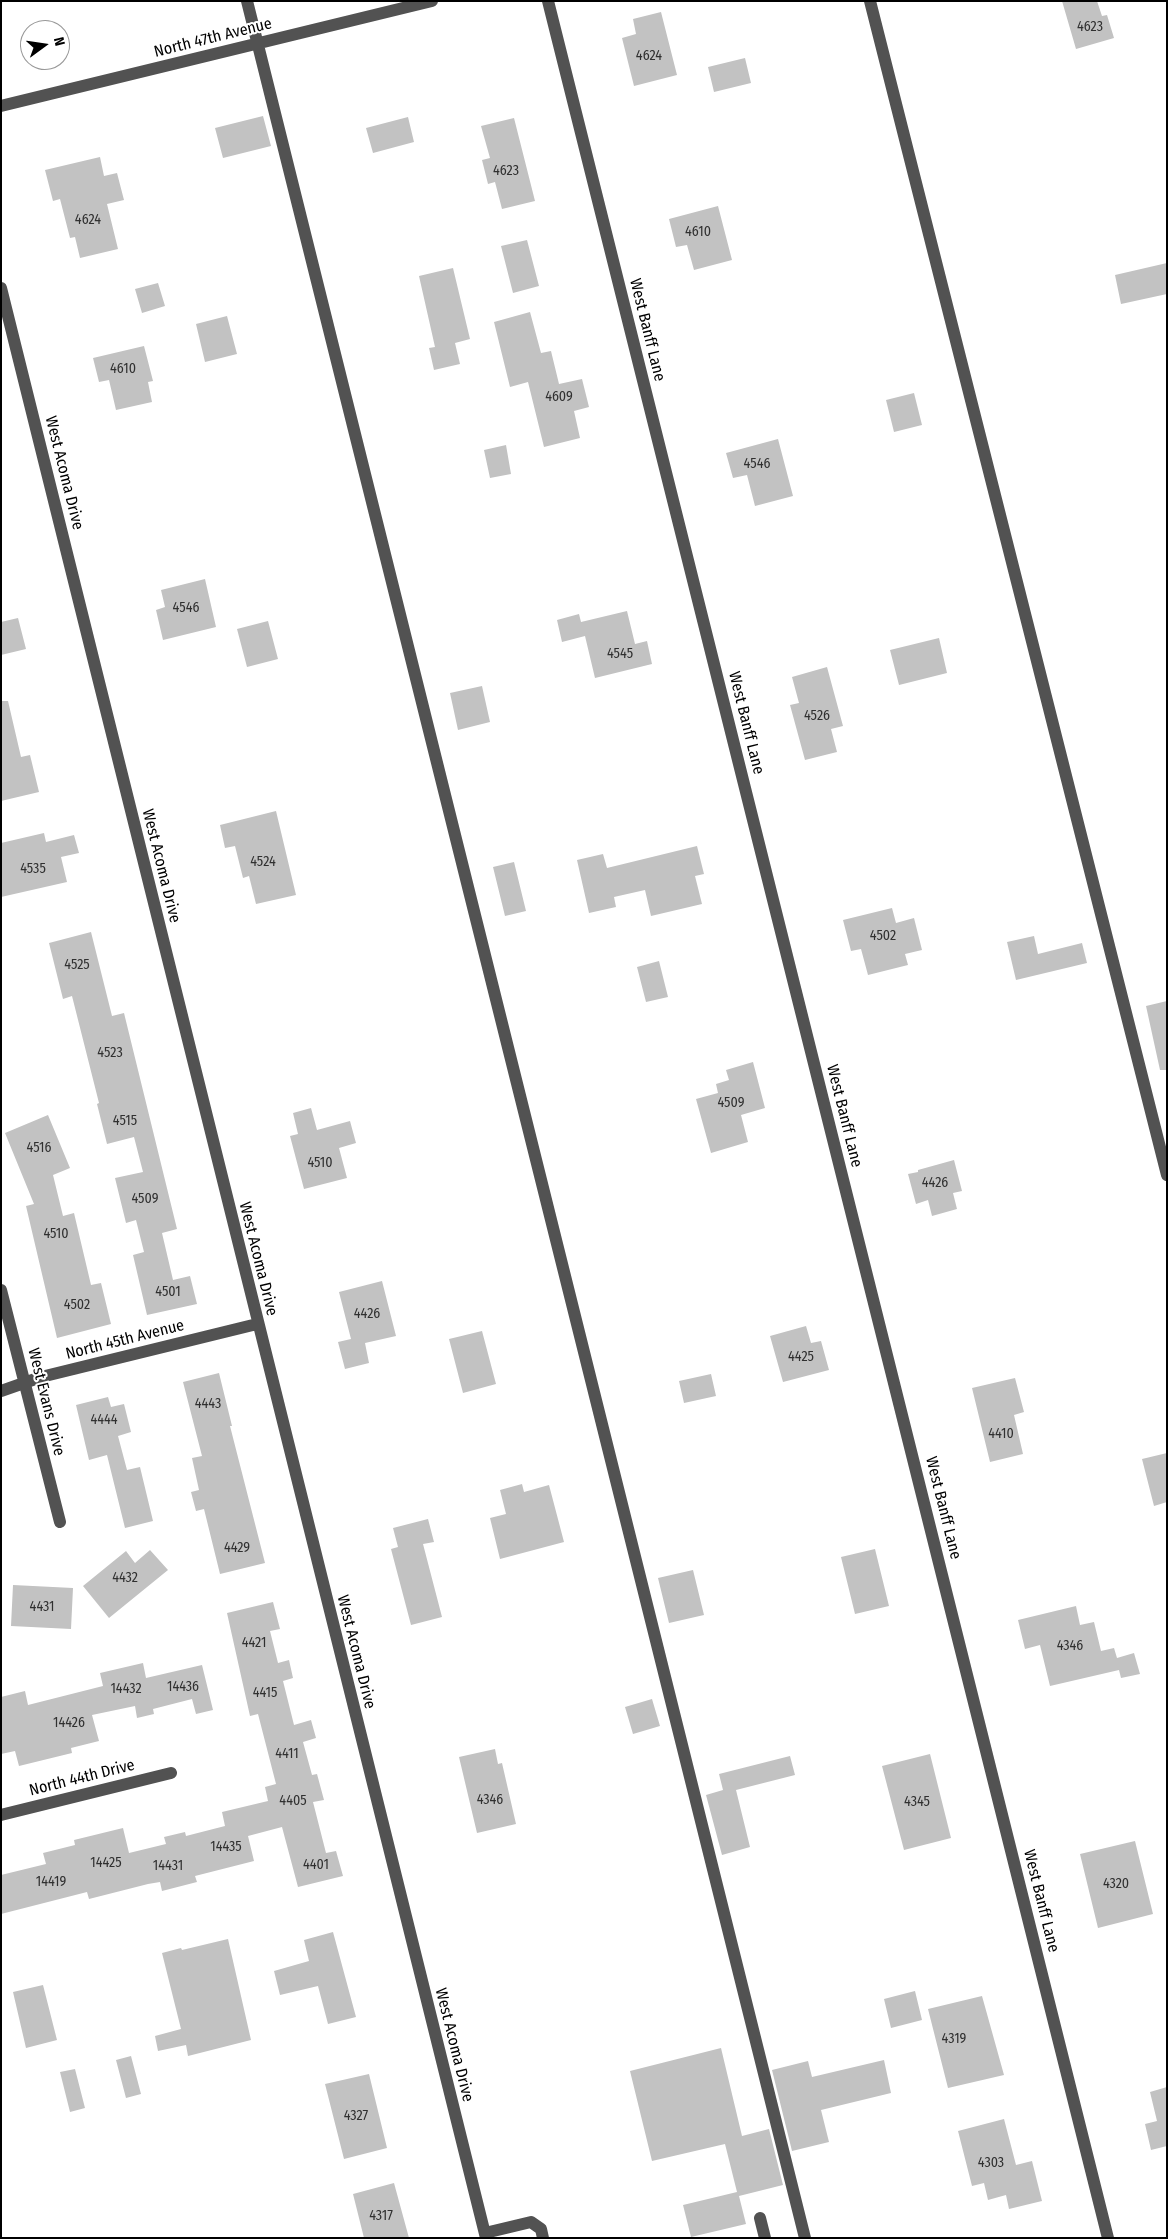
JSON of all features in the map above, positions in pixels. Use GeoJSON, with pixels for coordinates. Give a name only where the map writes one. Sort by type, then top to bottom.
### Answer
{"type":"FeatureCollection","features":[{"type":"Feature","properties":{"kind":"street"},"geometry":{"type":"LineString","coordinates":[[247,1],[805,2238]]}},
{"type":"Feature","properties":{"kind":"street","name":"North 47th Avenue"},"geometry":{"type":"LineString","coordinates":[[1,106],[432,1]]}},
{"type":"Feature","properties":{"kind":"street","name":"West Banff Lane"},"geometry":{"type":"LineString","coordinates":[[548,1],[1108,2238]]}},
{"type":"Feature","properties":{"kind":"street"},"geometry":{"type":"LineString","coordinates":[[870,1],[1167,1175]]}},
{"type":"Feature","properties":{"kind":"street","name":"West Acoma Drive"},"geometry":{"type":"LineString","coordinates":[[1,288],[485,2236]]}},
{"type":"Feature","properties":{"kind":"street","name":"West Evans Drive"},"geometry":{"type":"LineString","coordinates":[[1,1290],[60,1522]]}},
{"type":"Feature","properties":{"kind":"street","name":"North 45th Avenue"},"geometry":{"type":"LineString","coordinates":[[1,1391],[24,1382],[257,1324]]}},
{"type":"Feature","properties":{"kind":"street","name":"North 44th Drive"},"geometry":{"type":"LineString","coordinates":[[1,1815],[171,1774]]}},
{"type":"Feature","properties":{"kind":"street"},"geometry":{"type":"LineString","coordinates":[[760,2218],[765,2238]]}},
{"type":"Feature","properties":{"kind":"street"},"geometry":{"type":"LineString","coordinates":[[485,2236],[531,2222],[541,2228],[543,2238]]}},
{"type":"Feature","properties":{"kind":"building"},"geometry":{"type":"Polygon","coordinates":[[[1062,1],[1097,1],[1102,16],[1107,15],[1114,38],[1076,49],[1062,1]]]}},
{"type":"Feature","properties":{"kind":"building"},"geometry":{"type":"Polygon","coordinates":[[[661,12],[677,75],[634,86],[622,38],[636,34],[633,19],[661,12]]]}},
{"type":"Feature","properties":{"kind":"building"},"geometry":{"type":"Polygon","coordinates":[[[745,58],[751,83],[714,92],[708,67],[745,58]]]}},
{"type":"Feature","properties":{"kind":"building"},"geometry":{"type":"Polygon","coordinates":[[[263,116],[271,146],[223,158],[215,128],[263,116]]]}},
{"type":"Feature","properties":{"kind":"building"},"geometry":{"type":"Polygon","coordinates":[[[408,117],[414,142],[373,153],[366,128],[408,117]]]}},
{"type":"Feature","properties":{"kind":"building"},"geometry":{"type":"Polygon","coordinates":[[[514,118],[535,201],[502,209],[495,182],[488,184],[482,160],[490,158],[481,126],[514,118]]]}},
{"type":"Feature","properties":{"kind":"building"},"geometry":{"type":"Polygon","coordinates":[[[100,157],[104,176],[117,173],[124,200],[107,204],[118,249],[80,258],[75,237],[70,238],[60,199],[53,201],[45,170],[100,157]]]}},
{"type":"Feature","properties":{"kind":"building"},"geometry":{"type":"Polygon","coordinates":[[[718,206],[732,260],[694,270],[687,245],[676,247],[669,219],[718,206]]]}},
{"type":"Feature","properties":{"kind":"building"},"geometry":{"type":"Polygon","coordinates":[[[527,240],[539,286],[513,293],[501,246],[527,240]]]}},
{"type":"Feature","properties":{"kind":"building"},"geometry":{"type":"Polygon","coordinates":[[[1167,263],[1167,294],[1121,304],[1115,275],[1167,263]]]}},
{"type":"Feature","properties":{"kind":"building"},"geometry":{"type":"Polygon","coordinates":[[[453,268],[470,339],[455,343],[460,364],[434,370],[429,348],[435,347],[419,276],[453,268]]]}},
{"type":"Feature","properties":{"kind":"building"},"geometry":{"type":"Polygon","coordinates":[[[158,283],[165,306],[142,313],[135,289],[158,283]]]}},
{"type":"Feature","properties":{"kind":"building"},"geometry":{"type":"Polygon","coordinates":[[[530,312],[541,353],[551,351],[559,384],[582,379],[589,407],[574,411],[580,438],[544,447],[528,382],[510,387],[494,322],[530,312]]]}},
{"type":"Feature","properties":{"kind":"building"},"geometry":{"type":"Polygon","coordinates":[[[227,316],[237,354],[205,362],[196,324],[227,316]]]}},
{"type":"Feature","properties":{"kind":"building"},"geometry":{"type":"Polygon","coordinates":[[[144,346],[153,381],[148,382],[152,402],[116,410],[109,380],[99,382],[93,358],[144,346]]]}},
{"type":"Feature","properties":{"kind":"building"},"geometry":{"type":"Polygon","coordinates":[[[914,393],[922,425],[894,432],[886,400],[914,393]]]}},
{"type":"Feature","properties":{"kind":"building"},"geometry":{"type":"Polygon","coordinates":[[[778,439],[793,496],[755,506],[747,475],[733,478],[726,453],[778,439]]]}},
{"type":"Feature","properties":{"kind":"building"},"geometry":{"type":"Polygon","coordinates":[[[506,445],[511,474],[490,478],[484,450],[506,445]]]}},
{"type":"Feature","properties":{"kind":"building"},"geometry":{"type":"Polygon","coordinates":[[[205,579],[216,627],[163,640],[156,610],[165,607],[161,590],[205,579]]]}},
{"type":"Feature","properties":{"kind":"building"},"geometry":{"type":"Polygon","coordinates":[[[627,611],[635,644],[647,641],[652,664],[595,678],[585,636],[562,642],[557,620],[579,614],[581,622],[627,611]]]}},
{"type":"Feature","properties":{"kind":"building"},"geometry":{"type":"Polygon","coordinates":[[[18,618],[26,649],[1,655],[1,622],[18,618]]]}},
{"type":"Feature","properties":{"kind":"building"},"geometry":{"type":"Polygon","coordinates":[[[268,621],[278,659],[247,667],[237,629],[268,621]]]}},
{"type":"Feature","properties":{"kind":"building"},"geometry":{"type":"Polygon","coordinates":[[[939,638],[947,673],[899,685],[890,650],[939,638]]]}},
{"type":"Feature","properties":{"kind":"building"},"geometry":{"type":"Polygon","coordinates":[[[827,667],[843,726],[831,729],[837,752],[805,760],[790,705],[799,703],[792,677],[827,667]]]}},
{"type":"Feature","properties":{"kind":"building"},"geometry":{"type":"Polygon","coordinates":[[[482,686],[490,722],[458,730],[450,693],[482,686]]]}},
{"type":"Feature","properties":{"kind":"building"},"geometry":{"type":"Polygon","coordinates":[[[1,701],[8,701],[21,757],[30,755],[39,792],[1,801],[1,701]]]}},
{"type":"Feature","properties":{"kind":"building"},"geometry":{"type":"Polygon","coordinates":[[[276,811],[296,895],[256,904],[249,876],[243,878],[235,846],[225,848],[220,825],[276,811]]]}},
{"type":"Feature","properties":{"kind":"building"},"geometry":{"type":"Polygon","coordinates":[[[44,833],[46,842],[74,835],[79,853],[61,857],[67,882],[1,897],[1,843],[44,833]]]}},
{"type":"Feature","properties":{"kind":"building"},"geometry":{"type":"Polygon","coordinates":[[[697,846],[704,874],[695,876],[702,904],[651,916],[645,890],[614,897],[616,907],[589,913],[577,860],[603,854],[607,868],[697,846]]]}},
{"type":"Feature","properties":{"kind":"building"},"geometry":{"type":"Polygon","coordinates":[[[514,862],[526,911],[505,916],[493,867],[514,862]]]}},
{"type":"Feature","properties":{"kind":"building"},"geometry":{"type":"Polygon","coordinates":[[[892,908],[896,923],[914,918],[922,950],[905,954],[908,965],[868,975],[861,949],[851,951],[843,920],[892,908]]]}},
{"type":"Feature","properties":{"kind":"building"},"geometry":{"type":"Polygon","coordinates":[[[91,932],[112,1016],[124,1013],[177,1229],[162,1233],[173,1280],[190,1276],[197,1304],[147,1315],[133,1255],[144,1252],[136,1220],[126,1223],[115,1178],[143,1172],[134,1137],[107,1144],[97,1104],[99,1103],[72,996],[63,999],[49,943],[91,932]]]}},
{"type":"Feature","properties":{"kind":"building"},"geometry":{"type":"Polygon","coordinates":[[[1034,936],[1038,954],[1082,943],[1087,963],[1016,980],[1007,942],[1034,936]]]}},
{"type":"Feature","properties":{"kind":"building"},"geometry":{"type":"Polygon","coordinates":[[[659,961],[668,997],[646,1002],[637,967],[659,961]]]}},
{"type":"Feature","properties":{"kind":"building"},"geometry":{"type":"Polygon","coordinates":[[[1167,1001],[1167,1070],[1160,1070],[1146,1006],[1167,1001]]]}},
{"type":"Feature","properties":{"kind":"building"},"geometry":{"type":"Polygon","coordinates":[[[753,1062],[765,1108],[741,1115],[748,1142],[711,1153],[696,1099],[718,1093],[716,1084],[729,1080],[726,1070],[753,1062]]]}},
{"type":"Feature","properties":{"kind":"building"},"geometry":{"type":"Polygon","coordinates":[[[311,1108],[317,1130],[350,1121],[356,1143],[339,1148],[347,1178],[304,1189],[290,1136],[298,1134],[293,1113],[311,1108]]]}},
{"type":"Feature","properties":{"kind":"building"},"geometry":{"type":"Polygon","coordinates":[[[48,1115],[70,1168],[53,1175],[63,1216],[74,1213],[91,1285],[101,1283],[111,1324],[57,1338],[26,1206],[34,1204],[5,1133],[48,1115]]]}},
{"type":"Feature","properties":{"kind":"building"},"geometry":{"type":"Polygon","coordinates":[[[954,1160],[962,1191],[953,1193],[957,1209],[932,1216],[928,1200],[916,1204],[908,1174],[954,1160]]]}},
{"type":"Feature","properties":{"kind":"building"},"geometry":{"type":"Polygon","coordinates":[[[382,1281],[396,1336],[365,1343],[369,1363],[345,1369],[338,1342],[351,1339],[339,1292],[382,1281]]]}},
{"type":"Feature","properties":{"kind":"building"},"geometry":{"type":"Polygon","coordinates":[[[806,1326],[811,1343],[821,1341],[829,1370],[783,1382],[770,1336],[806,1326]]]}},
{"type":"Feature","properties":{"kind":"building"},"geometry":{"type":"Polygon","coordinates":[[[482,1331],[496,1384],[463,1393],[449,1339],[482,1331]]]}},
{"type":"Feature","properties":{"kind":"building"},"geometry":{"type":"Polygon","coordinates":[[[219,1373],[232,1426],[230,1426],[265,1563],[220,1574],[204,1509],[196,1511],[191,1492],[199,1490],[192,1458],[202,1456],[183,1382],[219,1373]]]}},
{"type":"Feature","properties":{"kind":"building"},"geometry":{"type":"Polygon","coordinates":[[[711,1374],[716,1396],[684,1403],[679,1381],[711,1374]]]}},
{"type":"Feature","properties":{"kind":"building"},"geometry":{"type":"Polygon","coordinates":[[[1015,1378],[1024,1412],[1014,1415],[1023,1454],[990,1462],[972,1388],[1015,1378]]]}},
{"type":"Feature","properties":{"kind":"building"},"geometry":{"type":"Polygon","coordinates":[[[108,1397],[111,1407],[124,1404],[131,1432],[118,1436],[127,1470],[140,1467],[153,1521],[125,1528],[107,1455],[89,1460],[76,1405],[108,1397]]]}},
{"type":"Feature","properties":{"kind":"building"},"geometry":{"type":"Polygon","coordinates":[[[1167,1453],[1167,1502],[1154,1506],[1142,1459],[1167,1453]]]}},
{"type":"Feature","properties":{"kind":"building"},"geometry":{"type":"Polygon","coordinates":[[[522,1484],[524,1492],[549,1485],[564,1542],[500,1559],[490,1518],[506,1514],[500,1490],[522,1484]]]}},
{"type":"Feature","properties":{"kind":"building"},"geometry":{"type":"Polygon","coordinates":[[[428,1519],[434,1542],[423,1544],[442,1617],[411,1625],[391,1549],[398,1547],[393,1528],[428,1519]]]}},
{"type":"Feature","properties":{"kind":"building"},"geometry":{"type":"Polygon","coordinates":[[[875,1549],[889,1606],[855,1614],[841,1557],[875,1549]]]}},
{"type":"Feature","properties":{"kind":"building"},"geometry":{"type":"Polygon","coordinates":[[[150,1550],[168,1570],[109,1618],[83,1586],[126,1551],[135,1563],[150,1550]]]}},
{"type":"Feature","properties":{"kind":"building"},"geometry":{"type":"Polygon","coordinates":[[[693,1570],[704,1615],[669,1623],[658,1578],[693,1570]]]}},
{"type":"Feature","properties":{"kind":"building"},"geometry":{"type":"Polygon","coordinates":[[[13,1585],[73,1588],[71,1629],[11,1626],[13,1585]]]}},
{"type":"Feature","properties":{"kind":"building"},"geometry":{"type":"Polygon","coordinates":[[[273,1602],[280,1629],[270,1631],[278,1663],[289,1660],[293,1678],[283,1681],[294,1725],[311,1720],[316,1738],[303,1742],[312,1775],[317,1774],[324,1800],[313,1802],[326,1853],[336,1851],[343,1876],[298,1887],[282,1827],[248,1836],[254,1861],[195,1876],[197,1882],[162,1891],[160,1882],[89,1899],[87,1892],[1,1914],[1,1875],[46,1864],[43,1853],[75,1845],[74,1840],[123,1828],[129,1853],[166,1844],[164,1837],[185,1832],[186,1836],[225,1826],[222,1812],[268,1801],[265,1787],[276,1784],[258,1714],[250,1716],[227,1613],[273,1602]]]}},
{"type":"Feature","properties":{"kind":"building"},"geometry":{"type":"Polygon","coordinates":[[[1076,1606],[1080,1625],[1094,1622],[1101,1651],[1114,1648],[1117,1658],[1134,1653],[1140,1674],[1121,1678],[1119,1670],[1050,1686],[1040,1645],[1025,1649],[1018,1620],[1076,1606]]]}},
{"type":"Feature","properties":{"kind":"building"},"geometry":{"type":"Polygon","coordinates":[[[143,1663],[146,1678],[202,1665],[213,1710],[196,1714],[192,1699],[153,1709],[154,1714],[137,1718],[135,1706],[92,1715],[99,1741],[71,1748],[72,1753],[19,1766],[15,1751],[1,1754],[1,1697],[25,1691],[28,1705],[103,1686],[100,1673],[143,1663]]]}},
{"type":"Feature","properties":{"kind":"building"},"geometry":{"type":"Polygon","coordinates":[[[652,1699],[660,1726],[633,1734],[625,1707],[652,1699]]]}},
{"type":"Feature","properties":{"kind":"building"},"geometry":{"type":"Polygon","coordinates":[[[495,1749],[498,1764],[502,1763],[516,1824],[477,1833],[459,1757],[495,1749]]]}},
{"type":"Feature","properties":{"kind":"building"},"geometry":{"type":"Polygon","coordinates":[[[930,1754],[951,1838],[904,1850],[882,1766],[930,1754]]]}},
{"type":"Feature","properties":{"kind":"building"},"geometry":{"type":"Polygon","coordinates":[[[790,1756],[795,1775],[736,1790],[750,1847],[722,1855],[706,1795],[723,1790],[719,1774],[790,1756]]]}},
{"type":"Feature","properties":{"kind":"building"},"geometry":{"type":"Polygon","coordinates":[[[1135,1841],[1153,1914],[1098,1928],[1080,1854],[1135,1841]]]}},
{"type":"Feature","properties":{"kind":"building"},"geometry":{"type":"Polygon","coordinates":[[[333,1932],[356,2017],[328,2024],[318,1986],[280,1995],[274,1971],[309,1961],[304,1940],[333,1932]]]}},
{"type":"Feature","properties":{"kind":"building"},"geometry":{"type":"Polygon","coordinates":[[[228,1939],[251,2040],[188,2056],[186,2045],[158,2051],[155,2036],[181,2029],[162,1953],[228,1939]]]}},
{"type":"Feature","properties":{"kind":"building"},"geometry":{"type":"Polygon","coordinates":[[[43,1985],[57,2040],[26,2048],[13,1992],[43,1985]]]}},
{"type":"Feature","properties":{"kind":"building"},"geometry":{"type":"Polygon","coordinates":[[[915,1991],[922,2020],[891,2028],[884,1999],[915,1991]]]}},
{"type":"Feature","properties":{"kind":"building"},"geometry":{"type":"Polygon","coordinates":[[[982,1996],[1004,2075],[948,2088],[928,2009],[982,1996]]]}},
{"type":"Feature","properties":{"kind":"building"},"geometry":{"type":"Polygon","coordinates":[[[721,2048],[742,2136],[769,2129],[783,2185],[739,2196],[746,2224],[691,2237],[683,2205],[737,2192],[725,2144],[652,2161],[630,2071],[721,2048]]]}},
{"type":"Feature","properties":{"kind":"building"},"geometry":{"type":"Polygon","coordinates":[[[131,2056],[141,2094],[126,2098],[116,2060],[131,2056]]]}},
{"type":"Feature","properties":{"kind":"building"},"geometry":{"type":"Polygon","coordinates":[[[884,2060],[891,2093],[821,2110],[829,2142],[792,2151],[772,2070],[808,2061],[812,2077],[884,2060]]]}},
{"type":"Feature","properties":{"kind":"building"},"geometry":{"type":"Polygon","coordinates":[[[75,2069],[85,2108],[70,2112],[60,2072],[75,2069]]]}},
{"type":"Feature","properties":{"kind":"building"},"geometry":{"type":"Polygon","coordinates":[[[369,2074],[387,2148],[344,2159],[325,2084],[369,2074]]]}},
{"type":"Feature","properties":{"kind":"building"},"geometry":{"type":"Polygon","coordinates":[[[1167,2087],[1167,2146],[1151,2150],[1145,2124],[1157,2121],[1150,2092],[1167,2087]]]}},
{"type":"Feature","properties":{"kind":"building"},"geometry":{"type":"Polygon","coordinates":[[[1004,2119],[1016,2165],[1032,2161],[1042,2201],[1009,2209],[1006,2195],[988,2200],[984,2183],[972,2186],[958,2131],[1004,2119]]]}},
{"type":"Feature","properties":{"kind":"building"},"geometry":{"type":"Polygon","coordinates":[[[394,2183],[409,2238],[364,2238],[353,2194],[394,2183]]]}}]}
